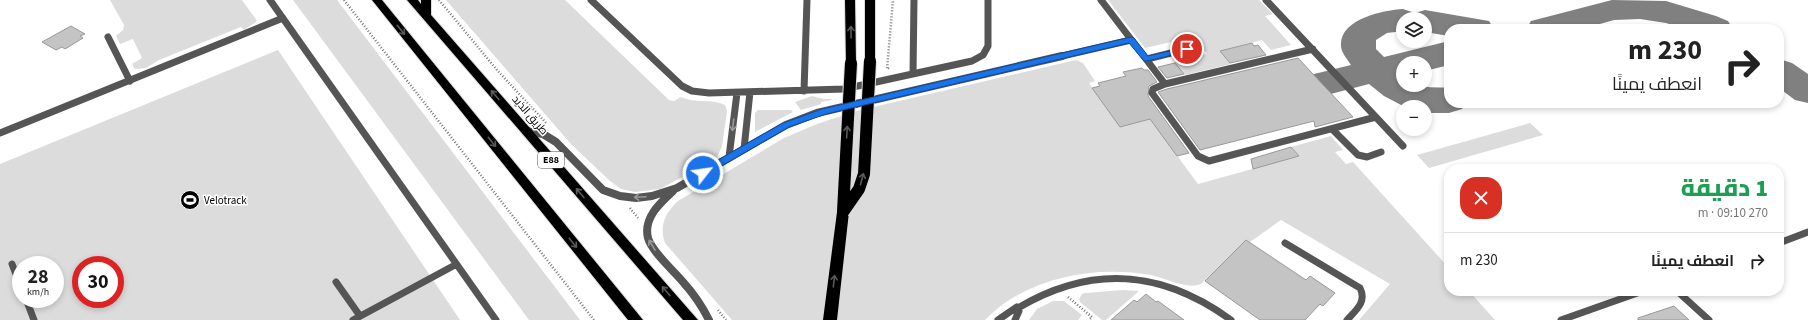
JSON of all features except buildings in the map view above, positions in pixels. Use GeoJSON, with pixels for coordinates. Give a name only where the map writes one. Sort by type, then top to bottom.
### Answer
{"type":"FeatureCollection","features":[{"type":"Feature","properties":{"kind":"highway"},"geometry":{"type":"LineString","coordinates":[[376,0],[636,320]]}},
{"type":"Feature","properties":{"kind":"highway","name":"طريق الذيد"},"geometry":{"type":"LineString","coordinates":[[412,0],[691,320]]}},
{"type":"Feature","properties":{"kind":"highway"},"geometry":{"type":"LineString","coordinates":[[426,0],[426,16]]}},
{"type":"Feature","properties":{"kind":"highway"},"geometry":{"type":"LineString","coordinates":[[830,320],[843,212],[851,63],[850,0]]}},
{"type":"Feature","properties":{"kind":"highway"},"geometry":{"type":"LineString","coordinates":[[843,212],[858,189],[864,174],[870,61],[870,0]]}},
{"type":"Feature","properties":{"kind":"street"},"geometry":{"type":"LineString","coordinates":[[709,320],[700,303],[656,250],[648,237],[648,224],[654,209],[677,188],[786,125],[817,113],[1062,56]]}},
{"type":"Feature","properties":{"kind":"street"},"geometry":{"type":"LineString","coordinates":[[526,131],[550,137],[599,187],[613,194],[628,198],[644,197],[677,188]]}},
{"type":"Feature","properties":{"kind":"lane"},"geometry":{"type":"LineString","coordinates":[[270,0],[496,320]]}},
{"type":"Feature","properties":{"kind":"lane"},"geometry":{"type":"LineString","coordinates":[[591,0],[682,86],[700,93],[844,89],[972,61],[983,55],[988,46],[988,0]]}},
{"type":"Feature","properties":{"kind":"lane"},"geometry":{"type":"LineString","coordinates":[[804,91],[807,0]]}},
{"type":"Feature","properties":{"kind":"lane"},"geometry":{"type":"LineString","coordinates":[[913,74],[914,0]]}},
{"type":"Feature","properties":{"kind":"lane"},"geometry":{"type":"LineString","coordinates":[[1101,0],[1165,84]]}},
{"type":"Feature","properties":{"kind":"lane"},"geometry":{"type":"LineString","coordinates":[[1266,0],[1403,146]]}},
{"type":"Feature","properties":{"kind":"lane"},"geometry":{"type":"LineString","coordinates":[[0,133],[283,18]]}},
{"type":"Feature","properties":{"kind":"lane"},"geometry":{"type":"LineString","coordinates":[[108,37],[130,80]]}},
{"type":"Feature","properties":{"kind":"lane"},"geometry":{"type":"LineString","coordinates":[[1062,56],[1131,40]]}},
{"type":"Feature","properties":{"kind":"lane"},"geometry":{"type":"LineString","coordinates":[[1147,59],[1187,49]]}},
{"type":"Feature","properties":{"kind":"lane"},"geometry":{"type":"LineString","coordinates":[[1313,49],[1165,84],[1153,89],[1152,93],[1198,156],[1205,160],[1213,160],[1376,117]]}},
{"type":"Feature","properties":{"kind":"lane"},"geometry":{"type":"LineString","coordinates":[[744,149],[750,92]]}},
{"type":"Feature","properties":{"kind":"lane"},"geometry":{"type":"LineString","coordinates":[[729,158],[738,93]]}},
{"type":"Feature","properties":{"kind":"lane"},"geometry":{"type":"LineString","coordinates":[[1332,129],[1358,155],[1364,157],[1381,152]]}},
{"type":"Feature","properties":{"kind":"lane"},"geometry":{"type":"LineString","coordinates":[[1784,241],[1808,232]]}},
{"type":"Feature","properties":{"kind":"lane"},"geometry":{"type":"LineString","coordinates":[[1285,243],[1360,288],[1363,292],[1363,300],[1347,320]]}},
{"type":"Feature","properties":{"kind":"lane"},"geometry":{"type":"LineString","coordinates":[[336,282],[357,318],[455,264]]}},
{"type":"Feature","properties":{"kind":"lane"},"geometry":{"type":"LineString","coordinates":[[998,320],[1014,308],[1018,308],[1042,293],[1064,285],[1106,278],[1132,279],[1158,283],[1183,292],[1208,304],[1231,320]]}},
{"type":"Feature","properties":{"kind":"lane"},"geometry":{"type":"LineString","coordinates":[[1561,320],[1629,296]]}},
{"type":"Feature","properties":{"kind":"lane"},"geometry":{"type":"LineString","coordinates":[[1683,296],[1709,320]]}},
{"type":"Feature","properties":{"kind":"lane"},"geometry":{"type":"LineString","coordinates":[[29,308],[34,320]]}},
{"type":"Feature","properties":{"kind":"lane"},"geometry":{"type":"LineString","coordinates":[[1015,320],[1019,310],[1018,308]]}},
{"type":"Feature","properties":{"kind":"path"},"geometry":{"type":"LineString","coordinates":[[344,0],[594,320]]}},
{"type":"Feature","properties":{"kind":"path"},"geometry":{"type":"LineString","coordinates":[[893,0],[888,69],[913,64]]}},
{"type":"Feature","properties":{"kind":"path"},"geometry":{"type":"LineString","coordinates":[[1069,298],[1092,317],[1089,320]]}},
{"type":"Feature","properties":{"kind":"shaded area"},"geometry":{"type":"Polygon","coordinates":[[[110,0],[242,0],[257,21],[244,30],[241,27],[159,60],[146,68],[135,69],[132,64],[142,58],[133,39],[120,44],[116,36],[123,30],[124,25],[110,0]]]}},
{"type":"Feature","properties":{"kind":"shaded area"},"geometry":{"type":"Polygon","coordinates":[[[293,0],[337,0],[580,320],[529,320],[293,0]]]}},
{"type":"Feature","properties":{"kind":"shaded area"},"geometry":{"type":"Polygon","coordinates":[[[446,0],[565,0],[669,100],[674,101],[681,97],[725,105],[727,111],[722,146],[717,157],[660,189],[635,192],[621,189],[610,181],[571,144],[446,0]]]}},
{"type":"Feature","properties":{"kind":"shaded area"},"geometry":{"type":"Polygon","coordinates":[[[1108,0],[1259,0],[1273,14],[1265,16],[1291,45],[1271,50],[1262,40],[1220,51],[1231,64],[1185,75],[1174,62],[1207,54],[1193,37],[1145,48],[1108,0]]]}},
{"type":"Feature","properties":{"kind":"shaded area","name":"Velotrack"},"geometry":{"type":"Polygon","coordinates":[[[278,50],[460,320],[0,320],[0,164],[278,50]]]}},
{"type":"Feature","properties":{"kind":"shaded area"},"geometry":{"type":"Polygon","coordinates":[[[1076,60],[1083,63],[1095,81],[1089,83],[1120,127],[1150,119],[1198,184],[1299,156],[1291,147],[1331,136],[1343,150],[1335,152],[1346,164],[1353,162],[1444,262],[1444,296],[1473,296],[1495,320],[1359,320],[1390,284],[1281,220],[1250,242],[1246,240],[1201,284],[1189,286],[1183,285],[1151,275],[1129,272],[1085,274],[1041,284],[1021,293],[1002,305],[985,320],[732,320],[665,243],[663,237],[664,220],[678,201],[784,138],[817,124],[856,111],[1076,60]]]}},
{"type":"Feature","properties":{"kind":"shaded area"},"geometry":{"type":"Polygon","coordinates":[[[812,96],[832,100],[821,102],[821,104],[801,110],[795,102],[812,96]]]}},
{"type":"Feature","properties":{"kind":"shaded area"},"geometry":{"type":"Polygon","coordinates":[[[758,110],[791,110],[793,112],[755,132],[755,113],[758,110]]]}},
{"type":"Feature","properties":{"kind":"shaded area"},"geometry":{"type":"Polygon","coordinates":[[[1530,123],[1543,135],[1429,168],[1417,155],[1530,123]]]}},
{"type":"Feature","properties":{"kind":"shaded area"},"geometry":{"type":"Polygon","coordinates":[[[1123,290],[1139,291],[1106,320],[1102,320],[1080,302],[1079,299],[1082,294],[1085,293],[1123,290]]]}},
{"type":"Feature","properties":{"kind":"shaded area"},"geometry":{"type":"Polygon","coordinates":[[[1053,301],[1064,301],[1082,315],[1078,320],[1029,320],[1037,309],[1053,301]]]}},
{"type":"Feature","properties":{"kind":"taxiway"},"geometry":{"type":"LineString","coordinates":[[1561,24],[1614,10],[1640,8],[1679,15],[1704,24]]}},
{"type":"Feature","properties":{"kind":"taxiway"},"geometry":{"type":"LineString","coordinates":[[1376,70],[1361,53],[1358,47],[1359,38],[1368,29],[1383,23],[1396,21]]}},
{"type":"Feature","properties":{"kind":"taxiway"},"geometry":{"type":"LineString","coordinates":[[1432,22],[1444,24]]}},
{"type":"Feature","properties":{"kind":"taxiway"},"geometry":{"type":"LineString","coordinates":[[1432,57],[1444,54]]}},
{"type":"Feature","properties":{"kind":"taxiway"},"geometry":{"type":"LineString","coordinates":[[1376,70],[1396,66]]}},
{"type":"Feature","properties":{"kind":"taxiway"},"geometry":{"type":"LineString","coordinates":[[1323,84],[1376,70]]}},
{"type":"Feature","properties":{"kind":"taxiway"},"geometry":{"type":"LineString","coordinates":[[1376,70],[1388,81],[1406,93],[1426,100],[1444,100]]}},
{"type":"Feature","properties":{"kind":"taxiway"},"geometry":{"type":"LineString","coordinates":[[1784,74],[1808,91]]}},
{"type":"Feature","properties":{"kind":"place","name":"Velotrack"},"geometry":{"type":"Point","coordinates":[190,200]}},
{"type":"Feature","properties":{"kind":"route"},"geometry":{"type":"LineString","coordinates":[[703,173],[786,125],[817,113],[1131,40],[1147,59],[1187,49]]}}]}
